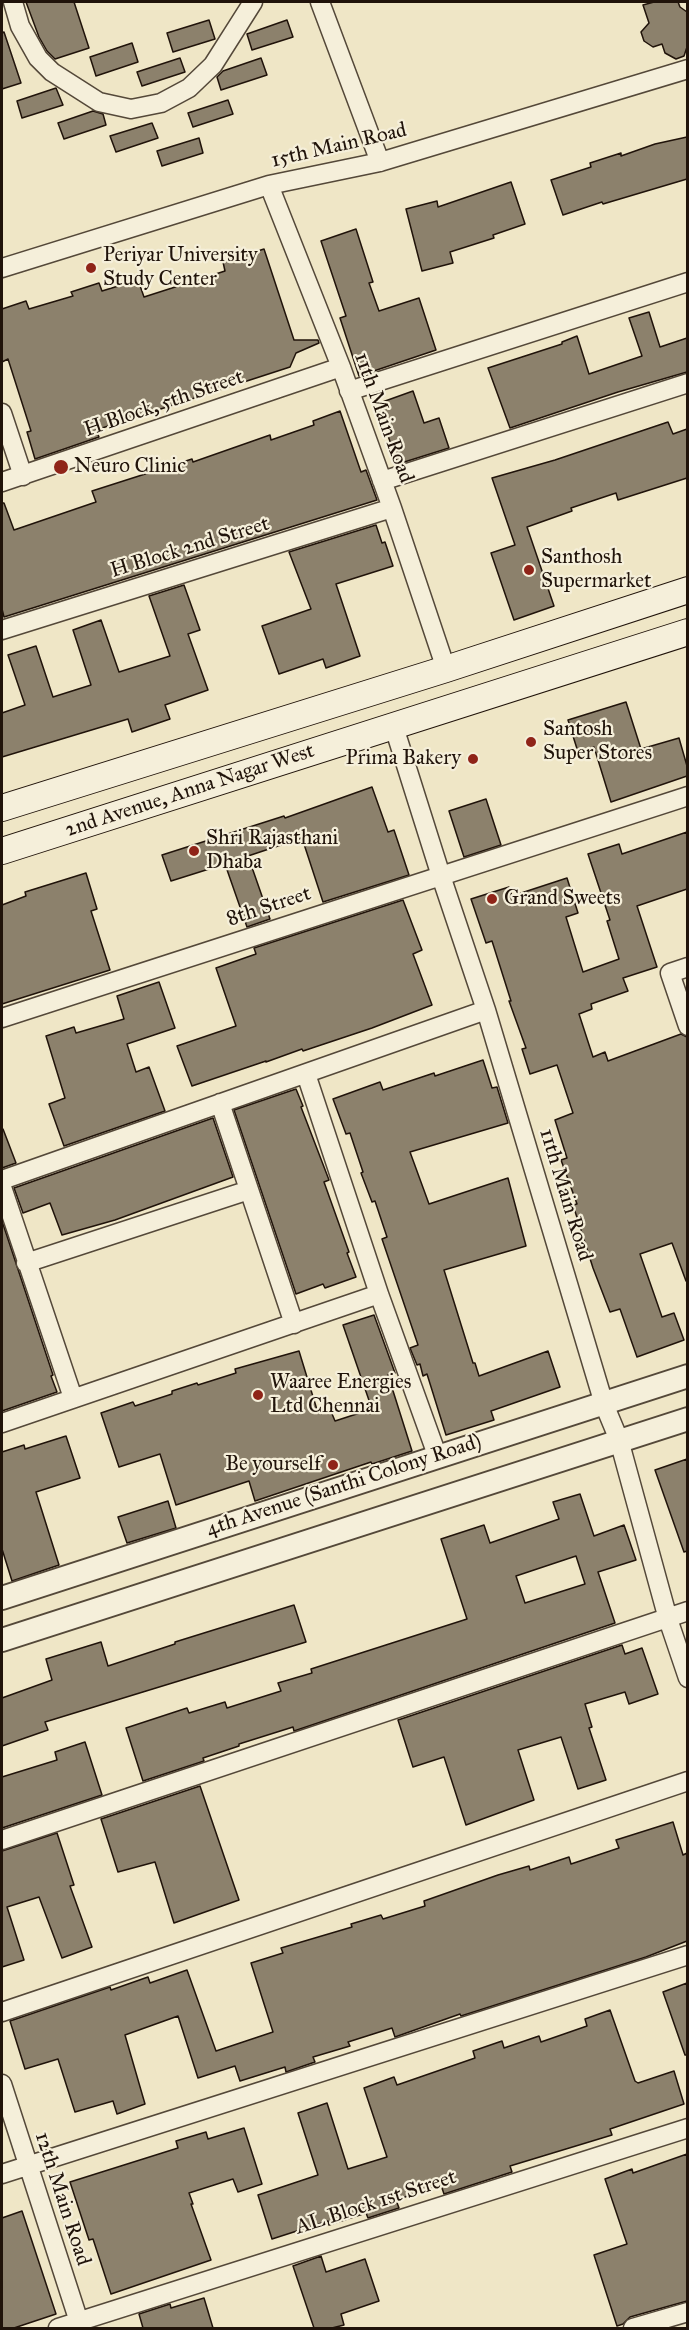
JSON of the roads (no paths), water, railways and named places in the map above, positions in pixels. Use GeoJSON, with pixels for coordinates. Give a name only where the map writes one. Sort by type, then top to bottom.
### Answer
{"type":"FeatureCollection","features":[{"type":"Feature","properties":{"kind":"main road","name":"2nd Avenue, Anna Nagar West"},"geometry":{"type":"LineString","coordinates":[[2,808],[446,669],[687,590]]}},
{"type":"Feature","properties":{"kind":"main road","name":"2nd Avenue, Anna Nagar West"},"geometry":{"type":"LineString","coordinates":[[2,851],[687,632]]}},
{"type":"Feature","properties":{"kind":"street"},"geometry":{"type":"LineString","coordinates":[[13,2],[20,26],[38,58],[52,72],[99,102],[131,109],[161,103],[189,88],[213,64],[253,2]]}},
{"type":"Feature","properties":{"kind":"street"},"geometry":{"type":"LineString","coordinates":[[320,2],[380,162]]}},
{"type":"Feature","properties":{"kind":"street","name":"15th Main Road"},"geometry":{"type":"LineString","coordinates":[[2,268],[268,185],[380,162],[687,69]]}},
{"type":"Feature","properties":{"kind":"street","name":"11th Main Road"},"geometry":{"type":"LineString","coordinates":[[268,185],[341,367],[392,508],[446,669]]}},
{"type":"Feature","properties":{"kind":"street"},"geometry":{"type":"LineString","coordinates":[[349,391],[687,282]]}},
{"type":"Feature","properties":{"kind":"street","name":"H Block, 5th Street"},"geometry":{"type":"LineString","coordinates":[[2,482],[341,367]]}},
{"type":"Feature","properties":{"kind":"street"},"geometry":{"type":"LineString","coordinates":[[382,481],[687,383]]}},
{"type":"Feature","properties":{"kind":"street"},"geometry":{"type":"LineString","coordinates":[[2,413],[23,476]]}},
{"type":"Feature","properties":{"kind":"street","name":"H Block 2nd Street"},"geometry":{"type":"LineString","coordinates":[[2,630],[392,508]]}},
{"type":"Feature","properties":{"kind":"street","name":"11th Main Road"},"geometry":{"type":"LineString","coordinates":[[394,727],[486,1010],[604,1404],[619,1440],[687,1678]]}},
{"type":"Feature","properties":{"kind":"street","name":"8th Street"},"geometry":{"type":"LineString","coordinates":[[2,1018],[687,796]]}},
{"type":"Feature","properties":{"kind":"street"},"geometry":{"type":"LineString","coordinates":[[687,967],[670,973],[687,1026]]}},
{"type":"Feature","properties":{"kind":"street"},"geometry":{"type":"LineString","coordinates":[[2,1180],[486,1010]]}},
{"type":"Feature","properties":{"kind":"street"},"geometry":{"type":"LineString","coordinates":[[306,1074],[379,1294],[437,1455]]}},
{"type":"Feature","properties":{"kind":"street"},"geometry":{"type":"LineString","coordinates":[[220,1103],[294,1324]]}},
{"type":"Feature","properties":{"kind":"street"},"geometry":{"type":"LineString","coordinates":[[2,1187],[73,1398]]}},
{"type":"Feature","properties":{"kind":"street"},"geometry":{"type":"LineString","coordinates":[[26,1263],[249,1190]]}},
{"type":"Feature","properties":{"kind":"street"},"geometry":{"type":"LineString","coordinates":[[2,1423],[379,1294]]}},
{"type":"Feature","properties":{"kind":"street","name":"4th Avenue (Santhi Colony Road)"},"geometry":{"type":"LineString","coordinates":[[2,1598],[437,1455],[687,1376]]}},
{"type":"Feature","properties":{"kind":"street","name":"4th Avenue (Santhi Colony Road)"},"geometry":{"type":"LineString","coordinates":[[2,1640],[687,1419]]}},
{"type":"Feature","properties":{"kind":"street"},"geometry":{"type":"LineString","coordinates":[[2,1840],[687,1611]]}},
{"type":"Feature","properties":{"kind":"street"},"geometry":{"type":"LineString","coordinates":[[2,2012],[687,1781]]}},
{"type":"Feature","properties":{"kind":"street"},"geometry":{"type":"LineString","coordinates":[[2,2174],[687,1955]]}},
{"type":"Feature","properties":{"kind":"street","name":"12th Main Road"},"geometry":{"type":"LineString","coordinates":[[2,2084],[80,2325]]}},
{"type":"Feature","properties":{"kind":"street","name":"AL Block 1st Street"},"geometry":{"type":"LineString","coordinates":[[57,2328],[80,2325],[687,2128]]}},
{"type":"Feature","properties":{"kind":"street"},"geometry":{"type":"LineString","coordinates":[[633,2328],[687,2312]]}},
{"type":"Feature","properties":{"kind":"place","name":"Periyar University Study Center"},"geometry":{"type":"Point","coordinates":[91,268]}},
{"type":"Feature","properties":{"kind":"place","name":"Neuro Clinic"},"geometry":{"type":"Point","coordinates":[61,467]}},
{"type":"Feature","properties":{"kind":"place","name":"Santhosh Supermarket"},"geometry":{"type":"Point","coordinates":[529,570]}},
{"type":"Feature","properties":{"kind":"place","name":"Santosh Super Stores"},"geometry":{"type":"Point","coordinates":[531,742]}},
{"type":"Feature","properties":{"kind":"place","name":"Prima Bakery"},"geometry":{"type":"Point","coordinates":[473,759]}},
{"type":"Feature","properties":{"kind":"place","name":"Shri Rajasthani Dhaba"},"geometry":{"type":"Point","coordinates":[194,851]}},
{"type":"Feature","properties":{"kind":"place","name":"Grand Sweets"},"geometry":{"type":"Point","coordinates":[492,899]}},
{"type":"Feature","properties":{"kind":"place","name":"Waaree Energies Ltd Chennai"},"geometry":{"type":"Point","coordinates":[258,1395]}},
{"type":"Feature","properties":{"kind":"place","name":"Be yourself"},"geometry":{"type":"Point","coordinates":[333,1465]}}]}
